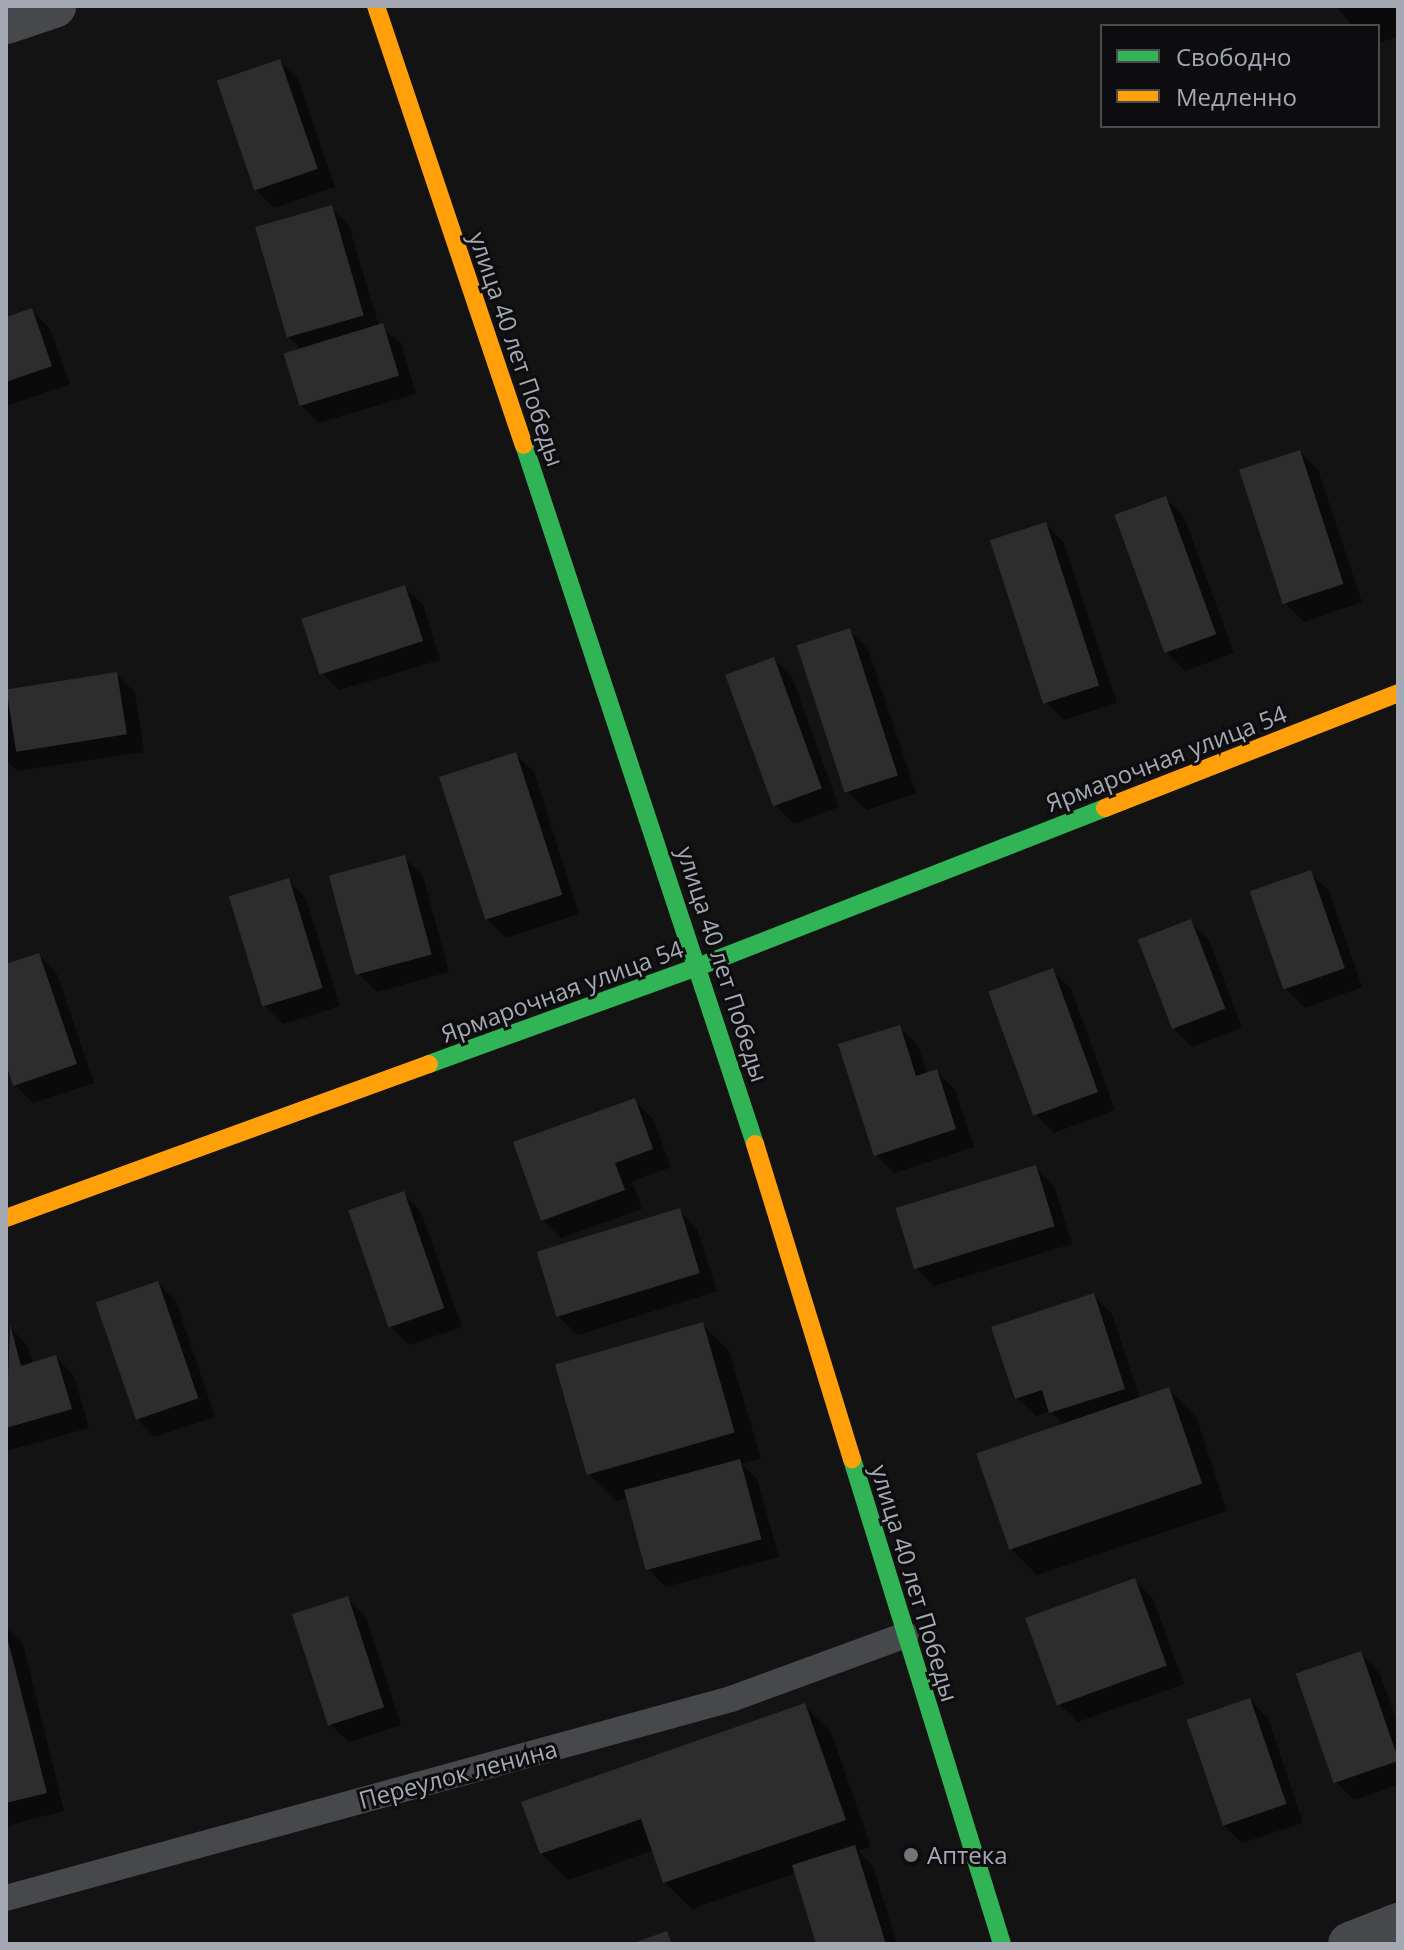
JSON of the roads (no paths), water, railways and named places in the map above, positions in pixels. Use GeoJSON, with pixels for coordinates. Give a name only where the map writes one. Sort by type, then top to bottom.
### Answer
{"type":"FeatureCollection","features":[{"type":"Feature","properties":{"kind":"main road","name":"улица 40 лет Победы"},"geometry":{"type":"LineString","coordinates":[[376,6],[700,966],[1002,1944]]}},
{"type":"Feature","properties":{"kind":"main road","name":"Ярмарочная улица 54"},"geometry":{"type":"LineString","coordinates":[[6,1218],[700,966],[1398,693]]}},
{"type":"Feature","properties":{"kind":"street"},"geometry":{"type":"LineString","coordinates":[[6,22],[54,6]]}},
{"type":"Feature","properties":{"kind":"street"},"geometry":{"type":"LineString","coordinates":[[1350,1944],[1398,1925]]}},
{"type":"Feature","properties":{"kind":"lane","name":"Переулок ленина"},"geometry":{"type":"LineString","coordinates":[[6,1898],[731,1699],[906,1635]]}},
{"type":"Feature","properties":{"kind":"place","name":"Аптека"},"geometry":{"type":"Point","coordinates":[911,1855]}}]}
